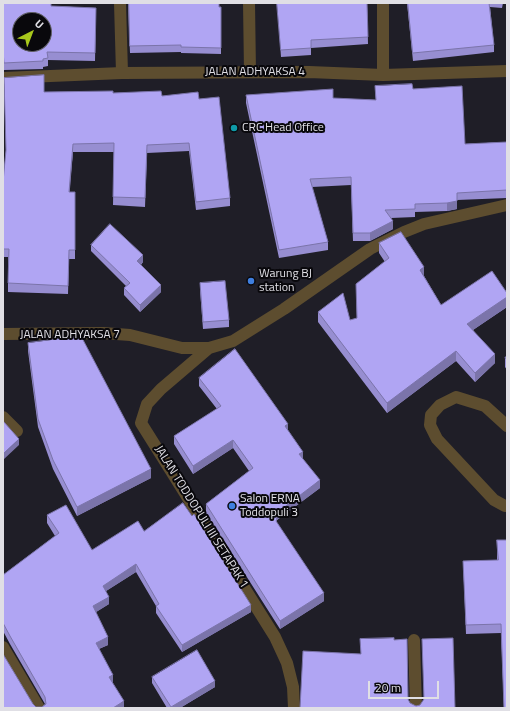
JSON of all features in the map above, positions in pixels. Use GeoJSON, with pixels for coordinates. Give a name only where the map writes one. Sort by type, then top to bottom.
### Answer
{"type":"FeatureCollection","features":[{"type":"Feature","properties":{"kind":"street"},"geometry":{"type":"LineString","coordinates":[[120,3],[122,74]]}},
{"type":"Feature","properties":{"kind":"street"},"geometry":{"type":"LineString","coordinates":[[249,3],[250,72]]}},
{"type":"Feature","properties":{"kind":"street"},"geometry":{"type":"LineString","coordinates":[[383,3],[383,75]]}},
{"type":"Feature","properties":{"kind":"street","name":"JALAN ADHYAKSA 4"},"geometry":{"type":"LineString","coordinates":[[3,78],[250,72],[309,72],[383,75],[507,71]]}},
{"type":"Feature","properties":{"kind":"street","name":"JALAN ADHYAKSA 7"},"geometry":{"type":"LineString","coordinates":[[3,334],[103,333],[130,335],[182,348],[208,348],[233,341],[284,309],[370,249],[404,232],[424,224],[507,205]]}},
{"type":"Feature","properties":{"kind":"street","name":"JALAN TODDOPULI III SETAPAK 1"},"geometry":{"type":"LineString","coordinates":[[208,348],[147,404],[141,423],[275,637],[287,663],[293,687],[294,708]]}},
{"type":"Feature","properties":{"kind":"street"},"geometry":{"type":"LineString","coordinates":[[507,426],[485,406],[456,397],[440,405],[431,416],[430,425],[437,439],[494,500],[507,506]]}},
{"type":"Feature","properties":{"kind":"street"},"geometry":{"type":"LineString","coordinates":[[3,417],[17,431]]}},
{"type":"Feature","properties":{"kind":"street"},"geometry":{"type":"LineString","coordinates":[[414,640],[416,708]]}},
{"type":"Feature","properties":{"kind":"street"},"geometry":{"type":"LineString","coordinates":[[3,647],[39,708]]}},
{"type":"Feature","properties":{"kind":"building"},"geometry":{"type":"Polygon","coordinates":[[[3,3],[51,3],[51,6],[96,8],[95,53],[47,52],[48,58],[43,59],[43,61],[4,63],[3,3]]]}},
{"type":"Feature","properties":{"kind":"building"},"geometry":{"type":"Polygon","coordinates":[[[129,3],[219,3],[219,7],[221,7],[221,48],[181,47],[181,45],[130,46],[129,3]]]}},
{"type":"Feature","properties":{"kind":"building"},"geometry":{"type":"Polygon","coordinates":[[[277,3],[367,3],[368,37],[311,40],[311,48],[281,50],[277,3]]]}},
{"type":"Feature","properties":{"kind":"building"},"geometry":{"type":"Polygon","coordinates":[[[408,3],[489,3],[494,45],[413,53],[408,3]]]}},
{"type":"Feature","properties":{"kind":"building"},"geometry":{"type":"Polygon","coordinates":[[[44,75],[44,92],[113,91],[113,93],[161,91],[162,96],[198,92],[199,99],[219,97],[230,198],[196,202],[189,143],[147,145],[145,198],[113,197],[114,143],[73,144],[69,192],[75,192],[75,250],[69,250],[68,286],[8,283],[9,249],[3,249],[3,182],[6,150],[4,78],[44,75]]]}},
{"type":"Feature","properties":{"kind":"building"},"geometry":{"type":"Polygon","coordinates":[[[412,84],[413,89],[462,86],[465,144],[507,142],[507,190],[457,193],[457,201],[447,203],[415,204],[415,209],[385,210],[393,221],[370,233],[353,233],[351,177],[310,179],[328,242],[279,250],[246,95],[333,89],[333,98],[376,100],[375,86],[412,84]]]}},
{"type":"Feature","properties":{"kind":"building"},"geometry":{"type":"Polygon","coordinates":[[[110,224],[143,255],[137,261],[161,285],[140,305],[124,288],[130,283],[91,245],[110,224]]]}},
{"type":"Feature","properties":{"kind":"building"},"geometry":{"type":"Polygon","coordinates":[[[401,232],[424,267],[420,270],[441,305],[492,271],[507,293],[507,297],[467,324],[495,354],[475,373],[456,351],[387,403],[318,312],[343,293],[350,320],[357,318],[356,284],[389,258],[379,243],[401,232]]]}},
{"type":"Feature","properties":{"kind":"building"},"geometry":{"type":"Polygon","coordinates":[[[225,281],[229,320],[203,322],[200,283],[225,281]]]}},
{"type":"Feature","properties":{"kind":"building"},"geometry":{"type":"Polygon","coordinates":[[[81,336],[151,469],[77,507],[53,460],[38,419],[28,343],[81,336]]]}},
{"type":"Feature","properties":{"kind":"building"},"geometry":{"type":"Polygon","coordinates":[[[235,349],[288,424],[285,426],[303,452],[299,454],[320,480],[274,515],[277,519],[276,521],[324,593],[280,621],[206,504],[253,468],[233,440],[193,466],[174,436],[221,406],[199,378],[235,349]]]}},
{"type":"Feature","properties":{"kind":"building"},"geometry":{"type":"Polygon","coordinates":[[[4,422],[19,439],[3,454],[3,423],[4,422]]]}},
{"type":"Feature","properties":{"kind":"building"},"geometry":{"type":"Polygon","coordinates":[[[183,503],[192,516],[194,514],[251,605],[182,645],[156,606],[159,604],[136,564],[103,586],[109,597],[93,606],[108,637],[96,643],[113,675],[109,677],[124,701],[113,708],[3,708],[3,654],[33,704],[36,707],[42,707],[46,704],[45,697],[3,623],[3,575],[59,533],[47,515],[66,505],[92,550],[138,521],[144,531],[183,503]]]}},
{"type":"Feature","properties":{"kind":"building"},"geometry":{"type":"Polygon","coordinates":[[[497,540],[507,540],[507,708],[504,708],[501,624],[466,625],[463,561],[498,560],[497,540]]]}},
{"type":"Feature","properties":{"kind":"building"},"geometry":{"type":"Polygon","coordinates":[[[394,638],[394,640],[407,639],[408,699],[410,703],[416,706],[420,705],[424,699],[422,639],[453,638],[455,708],[300,708],[303,651],[361,654],[360,639],[394,638]]]}},
{"type":"Feature","properties":{"kind":"building"},"geometry":{"type":"Polygon","coordinates":[[[197,650],[215,681],[171,707],[152,677],[197,650]]]}},
{"type":"Feature","properties":{"kind":"place","name":"CRC Head Office"},"geometry":{"type":"Point","coordinates":[234,128]}},
{"type":"Feature","properties":{"kind":"place","name":"Warung BJ station"},"geometry":{"type":"Point","coordinates":[251,281]}},
{"type":"Feature","properties":{"kind":"place","name":"Salon ERNA Toddopuli 3"},"geometry":{"type":"Point","coordinates":[232,506]}}]}
